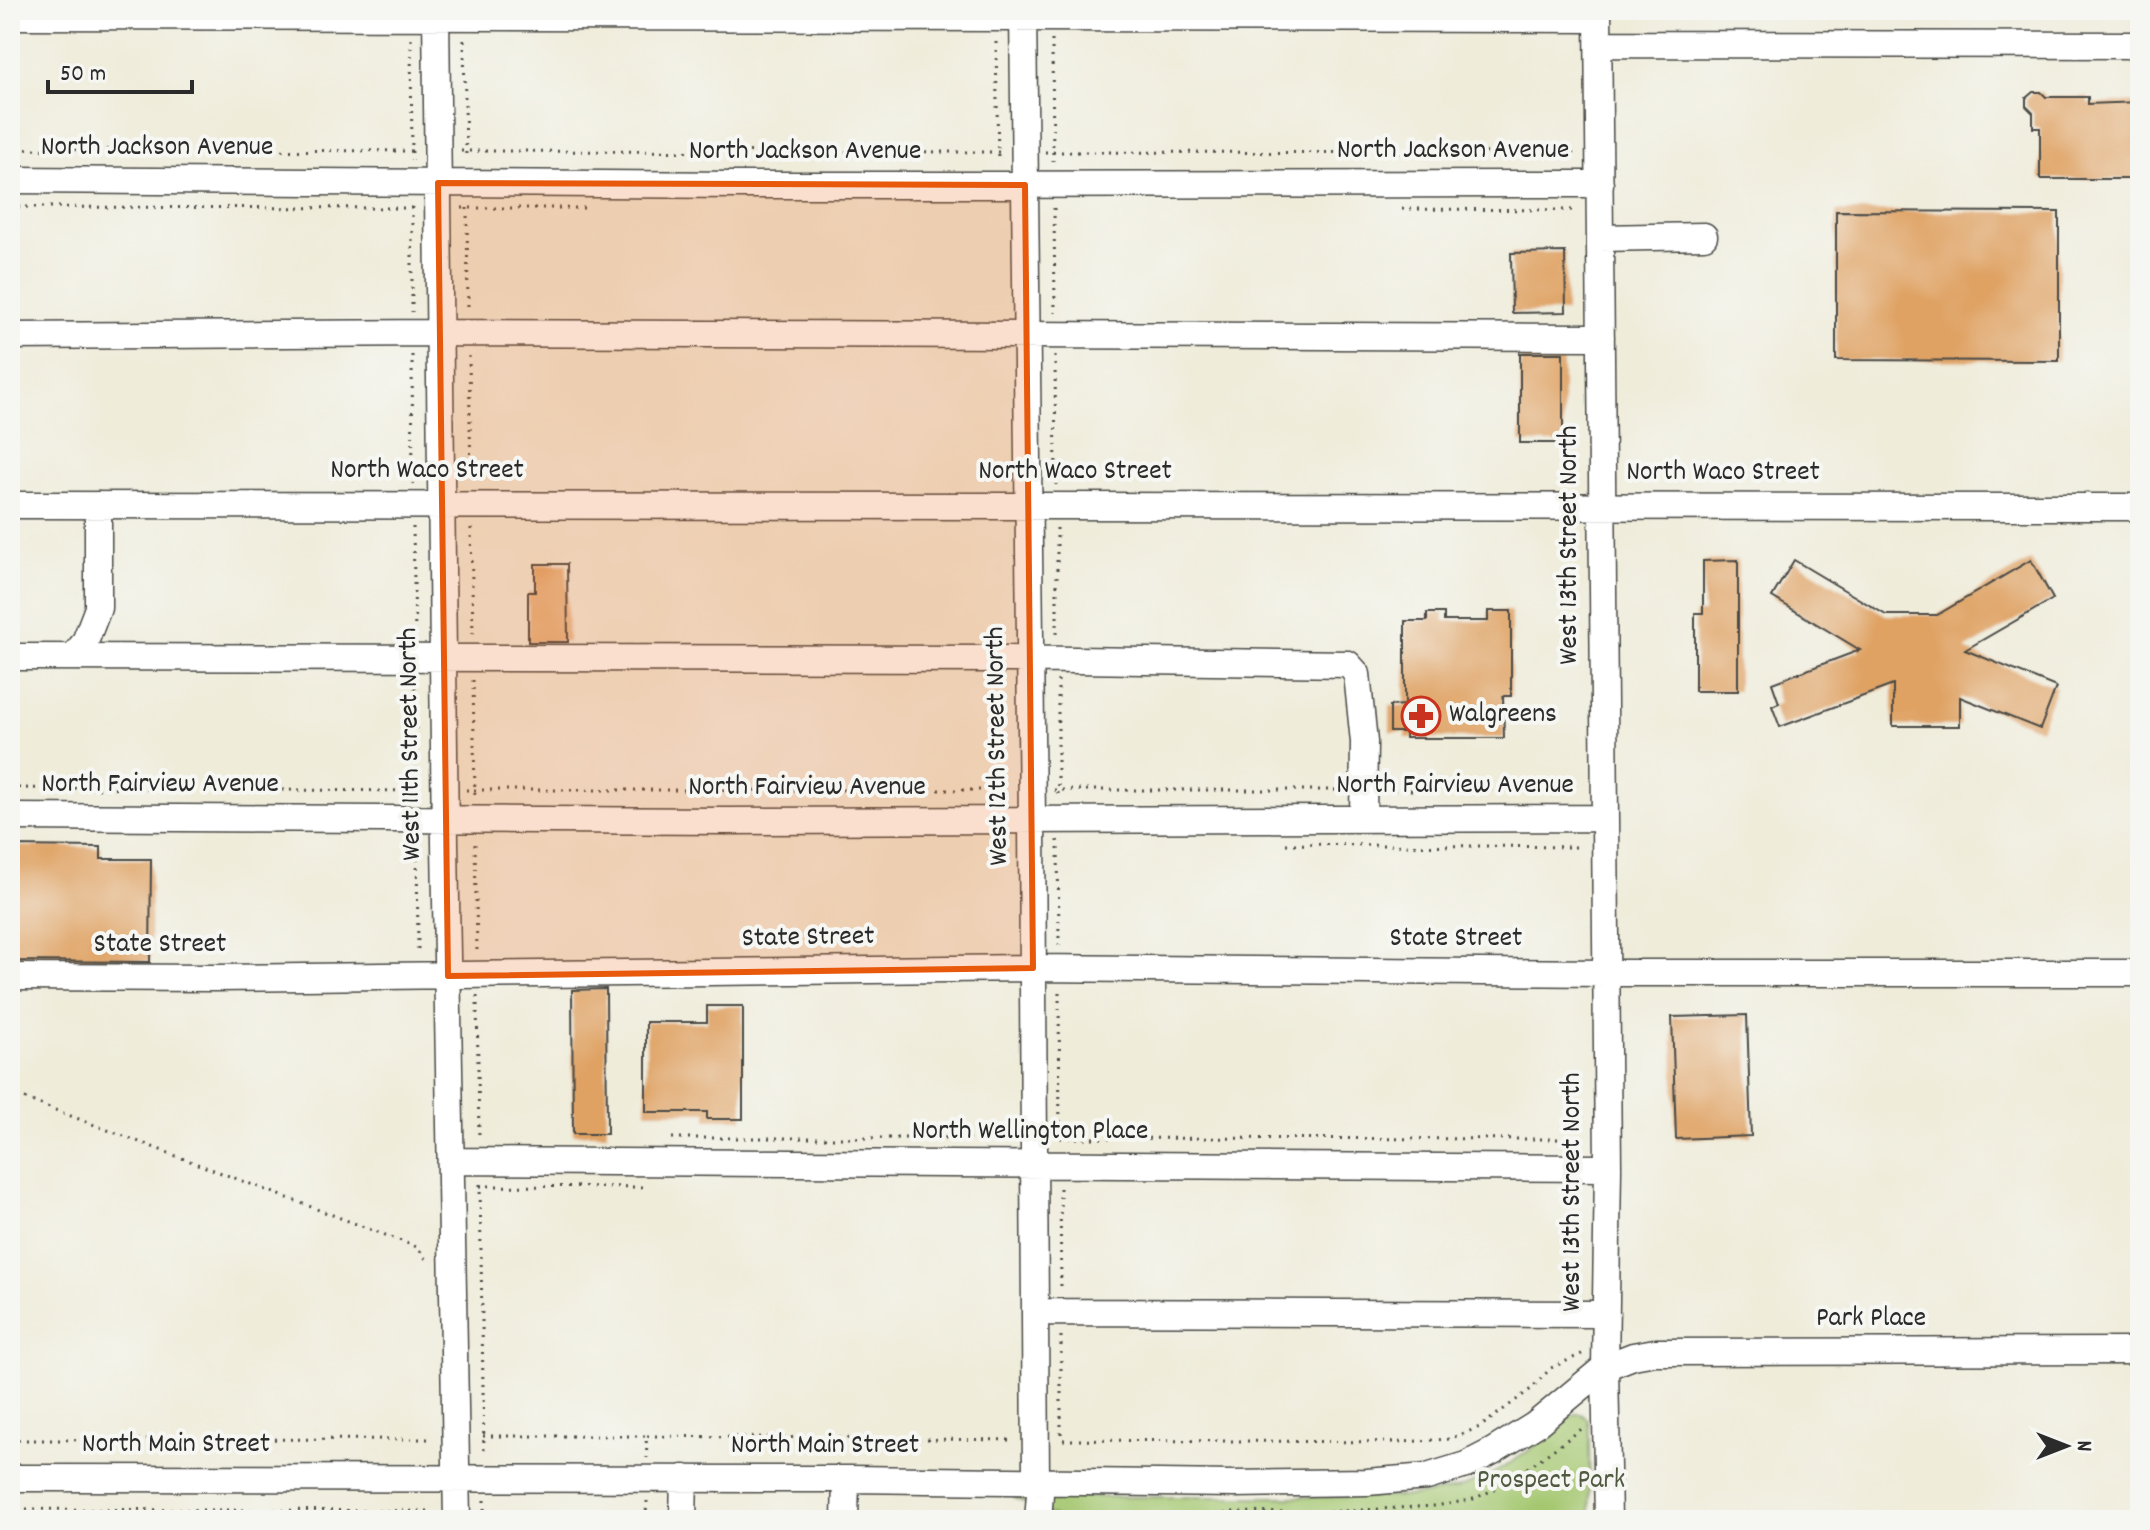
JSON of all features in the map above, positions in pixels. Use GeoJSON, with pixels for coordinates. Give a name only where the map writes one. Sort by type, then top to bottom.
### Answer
{"type":"FeatureCollection","features":[{"type":"Feature","properties":{"kind":"street","name":"West 11th Street North"},"geometry":{"type":"LineString","coordinates":[[428,14],[424,151],[439,333],[457,1517]]}},
{"type":"Feature","properties":{"kind":"street"},"geometry":{"type":"LineString","coordinates":[[10,16],[1023,14],[1052,18],[1598,24],[2140,45]]}},
{"type":"Feature","properties":{"kind":"street","name":"West 12th Street North"},"geometry":{"type":"LineString","coordinates":[[1023,14],[1032,790],[1045,820],[1048,1312],[1036,1440],[1038,1520]]}},
{"type":"Feature","properties":{"kind":"street","name":"West 13th Street North"},"geometry":{"type":"LineString","coordinates":[[1598,24],[1608,1168],[1606,1314],[1594,1360],[1608,1520]]}},
{"type":"Feature","properties":{"kind":"street","name":"North Jackson Avenue"},"geometry":{"type":"LineString","coordinates":[[10,180],[1025,185],[1600,184]]}},
{"type":"Feature","properties":{"kind":"street"},"geometry":{"type":"LineString","coordinates":[[1600,238],[1704,236]]}},
{"type":"Feature","properties":{"kind":"street"},"geometry":{"type":"LineString","coordinates":[[10,336],[439,333],[1601,337]]}},
{"type":"Feature","properties":{"kind":"street","name":"North Waco Street"},"geometry":{"type":"LineString","coordinates":[[10,505],[2140,507]]}},
{"type":"Feature","properties":{"kind":"street"},"geometry":{"type":"LineString","coordinates":[[73,657],[85,642],[98,608],[98,505]]}},
{"type":"Feature","properties":{"kind":"street"},"geometry":{"type":"LineString","coordinates":[[10,657],[1058,659],[1348,664],[1357,674],[1364,742],[1363,819]]}},
{"type":"Feature","properties":{"kind":"street","name":"North Fairview Avenue"},"geometry":{"type":"LineString","coordinates":[[10,817],[445,820],[1605,818]]}},
{"type":"Feature","properties":{"kind":"street","name":"State Street"},"geometry":{"type":"LineString","coordinates":[[10,977],[477,976],[1046,968],[1606,973]]}},
{"type":"Feature","properties":{"kind":"street"},"geometry":{"type":"LineString","coordinates":[[1606,973],[2140,973]]}},
{"type":"Feature","properties":{"kind":"street","name":"North Wellington Place"},"geometry":{"type":"LineString","coordinates":[[451,1161],[1608,1168]]}},
{"type":"Feature","properties":{"kind":"street"},"geometry":{"type":"LineString","coordinates":[[1048,1312],[1606,1314]]}},
{"type":"Feature","properties":{"kind":"street","name":"Park Place"},"geometry":{"type":"LineString","coordinates":[[1594,1360],[1655,1352],[2140,1351]]}},
{"type":"Feature","properties":{"kind":"street","name":"North Main Street"},"geometry":{"type":"LineString","coordinates":[[10,1478],[1367,1482],[1427,1477],[1466,1465],[1493,1451],[1535,1425],[1584,1382],[1594,1360]]}},
{"type":"Feature","properties":{"kind":"street"},"geometry":{"type":"LineString","coordinates":[[683,1520],[684,1478]]}},
{"type":"Feature","properties":{"kind":"street"},"geometry":{"type":"LineString","coordinates":[[845,1520],[846,1479]]}},
{"type":"Feature","properties":{"kind":"path"},"geometry":{"type":"LineString","coordinates":[[413,473],[412,334],[425,183],[428,14]]}},
{"type":"Feature","properties":{"kind":"path"},"geometry":{"type":"LineString","coordinates":[[464,16],[484,1518]]}},
{"type":"Feature","properties":{"kind":"path"},"geometry":{"type":"LineString","coordinates":[[1052,18],[1058,790],[1045,820],[1047,1165],[1048,1312],[1061,1440],[1402,1442],[1449,1439],[1480,1427],[1531,1389],[1551,1368],[1594,1360]]}},
{"type":"Feature","properties":{"kind":"path"},"geometry":{"type":"LineString","coordinates":[[10,149],[1574,153]]}},
{"type":"Feature","properties":{"kind":"path"},"geometry":{"type":"LineString","coordinates":[[10,788],[1575,790]]}},
{"type":"Feature","properties":{"kind":"path"},"geometry":{"type":"LineString","coordinates":[[10,1093],[417,1247]]}},
{"type":"Feature","properties":{"kind":"path"},"geometry":{"type":"LineString","coordinates":[[10,1440],[436,1439],[456,1436]]}},
{"type":"Feature","properties":{"kind":"path"},"geometry":{"type":"LineString","coordinates":[[646,1436],[1036,1440]]}},
{"type":"Feature","properties":{"kind":"path"},"geometry":{"type":"LineString","coordinates":[[10,1509],[437,1511],[457,1517],[484,1518],[646,1513]]}},
{"type":"Feature","properties":{"kind":"path"},"geometry":{"type":"LineString","coordinates":[[1217,1518],[1227,1512],[1305,1513],[1318,1520]]}},
{"type":"Feature","properties":{"kind":"highlighted area"},"geometry":{"type":"Polygon","coordinates":[[[438,183],[1025,185],[1033,968],[448,976],[438,183]]]}},
{"type":"Feature","properties":{"kind":"green space","name":"Prospect Park"},"geometry":{"type":"Polygon","coordinates":[[[1573,1414],[1581,1414],[1588,1419],[1590,1520],[1061,1520],[1013,1497],[1393,1497],[1437,1493],[1462,1487],[1492,1474],[1534,1446],[1573,1414]]]}},
{"type":"Feature","properties":{"kind":"building"},"geometry":{"type":"Polygon","coordinates":[[[2033,92],[2041,92],[2046,97],[2088,97],[2088,104],[2140,102],[2140,179],[2040,179],[2040,128],[2033,128],[2033,113],[2026,106],[2026,98],[2033,92]]]}},
{"type":"Feature","properties":{"kind":"building"},"geometry":{"type":"Polygon","coordinates":[[[1836,211],[2059,212],[2059,361],[1836,360],[1836,211]]]}},
{"type":"Feature","properties":{"kind":"building"},"geometry":{"type":"Polygon","coordinates":[[[1565,252],[1566,312],[1512,313],[1511,253],[1565,252]]]}},
{"type":"Feature","properties":{"kind":"building"},"geometry":{"type":"Polygon","coordinates":[[[1520,353],[1563,353],[1563,443],[1520,443],[1520,353]]]}},
{"type":"Feature","properties":{"kind":"building"},"geometry":{"type":"Polygon","coordinates":[[[1738,560],[1738,691],[1695,691],[1695,613],[1703,613],[1703,561],[1738,560]]]}},
{"type":"Feature","properties":{"kind":"building"},"geometry":{"type":"Polygon","coordinates":[[[1794,560],[1886,615],[1937,615],[2031,560],[2053,599],[1965,650],[2056,687],[2040,729],[1960,697],[1960,726],[1893,726],[1893,685],[1780,727],[1772,706],[1779,703],[1772,683],[1860,650],[1772,597],[1794,560]]]}},
{"type":"Feature","properties":{"kind":"building"},"geometry":{"type":"Polygon","coordinates":[[[535,564],[567,564],[568,642],[528,642],[528,592],[535,592],[535,564]]]}},
{"type":"Feature","properties":{"kind":"building","name":"Walgreens"},"geometry":{"type":"Polygon","coordinates":[[[1488,611],[1511,611],[1511,696],[1503,696],[1504,738],[1405,738],[1405,732],[1390,732],[1390,706],[1405,705],[1405,621],[1427,621],[1427,613],[1444,613],[1444,621],[1488,621],[1488,611]]]}},
{"type":"Feature","properties":{"kind":"building"},"geometry":{"type":"Polygon","coordinates":[[[10,846],[101,847],[101,859],[151,859],[150,962],[10,961],[10,846]]]}},
{"type":"Feature","properties":{"kind":"building"},"geometry":{"type":"Polygon","coordinates":[[[606,989],[607,1134],[573,1134],[572,990],[606,989]]]}},
{"type":"Feature","properties":{"kind":"building"},"geometry":{"type":"Polygon","coordinates":[[[707,1006],[743,1006],[743,1119],[707,1119],[707,1112],[646,1112],[646,1022],[707,1022],[707,1006]]]}},
{"type":"Feature","properties":{"kind":"building"},"geometry":{"type":"Polygon","coordinates":[[[1747,1015],[1751,1136],[1676,1139],[1672,1017],[1747,1015]]]}},
{"type":"Feature","properties":{"kind":"place","name":"Walgreens"},"geometry":{"type":"Point","coordinates":[1421,716]}}]}
